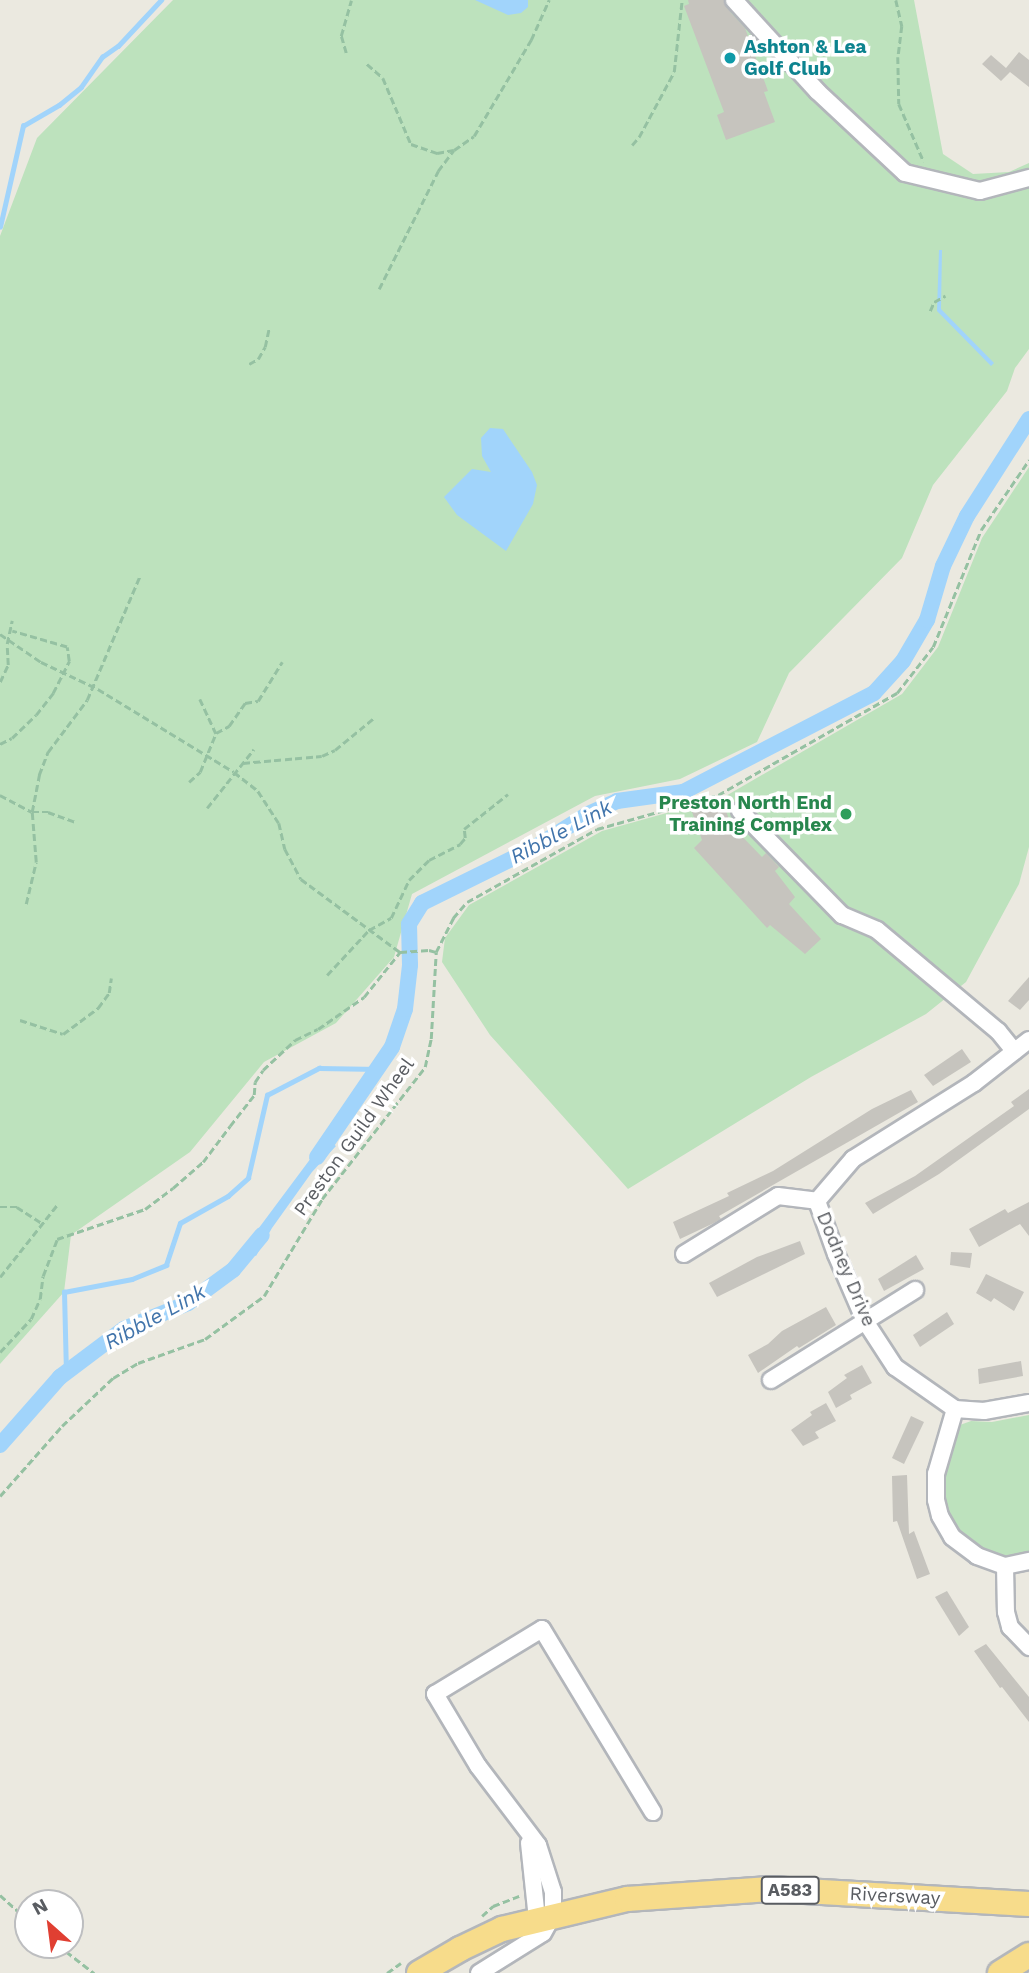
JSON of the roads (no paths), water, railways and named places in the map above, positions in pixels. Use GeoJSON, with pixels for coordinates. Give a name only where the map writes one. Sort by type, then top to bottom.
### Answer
{"type":"FeatureCollection","features":[{"type":"Feature","properties":{"kind":"highway","name":"Riversway"},"geometry":{"type":"LineString","coordinates":[[413,1966],[488,1935],[545,1917],[627,1899],[738,1889],[1029,1904]]}},
{"type":"Feature","properties":{"kind":"highway"},"geometry":{"type":"LineString","coordinates":[[1000,1973],[1029,1955]]}},
{"type":"Feature","properties":{"kind":"street"},"geometry":{"type":"LineString","coordinates":[[734,0],[817,91],[905,173],[980,191],[1029,178]]}},
{"type":"Feature","properties":{"kind":"street"},"geometry":{"type":"LineString","coordinates":[[740,811],[842,915],[877,930],[998,1031],[1014,1051]]}},
{"type":"Feature","properties":{"kind":"street","name":"Dodney Drive"},"geometry":{"type":"LineString","coordinates":[[955,1409],[895,1367],[865,1321],[817,1201],[853,1159],[974,1083],[1029,1040]]}},
{"type":"Feature","properties":{"kind":"street"},"geometry":{"type":"LineString","coordinates":[[684,1254],[778,1196],[817,1201]]}},
{"type":"Feature","properties":{"kind":"street"},"geometry":{"type":"LineString","coordinates":[[771,1380],[915,1290]]}},
{"type":"Feature","properties":{"kind":"street"},"geometry":{"type":"LineString","coordinates":[[1029,1403],[984,1411],[955,1409],[936,1474],[936,1500],[940,1516],[952,1537],[963,1547],[1005,1566],[1029,1561]]}},
{"type":"Feature","properties":{"kind":"street"},"geometry":{"type":"LineString","coordinates":[[1005,1566],[1006,1612],[1010,1627],[1029,1647]]}},
{"type":"Feature","properties":{"kind":"street"},"geometry":{"type":"LineString","coordinates":[[479,1973],[543,1933],[552,1892],[547,1867],[538,1845],[478,1766],[435,1694],[542,1629],[653,1812]]}},
{"type":"Feature","properties":{"kind":"water"},"geometry":{"type":"Polygon","coordinates":[[[475,0],[528,0],[528,7],[521,13],[508,15],[475,0]]]}},
{"type":"Feature","properties":{"kind":"water"},"geometry":{"type":"Polygon","coordinates":[[[939,250],[942,250],[941,309],[994,363],[991,366],[937,311],[939,250]]]}},
{"type":"Feature","properties":{"kind":"water"},"geometry":{"type":"Polygon","coordinates":[[[490,428],[503,429],[532,472],[537,485],[533,504],[506,551],[457,515],[444,497],[472,469],[491,472],[482,456],[481,438],[490,428]]]}},
{"type":"Feature","properties":{"kind":"water"},"geometry":{"type":"Polygon","coordinates":[[[322,1137],[336,1146],[312,1172],[272,1228],[256,1256],[244,1248],[311,1158],[322,1137]]]}},
{"type":"Feature","properties":{"kind":"waterway"},"geometry":{"type":"LineString","coordinates":[[0,227],[23,126],[59,105],[81,87],[102,57],[118,46],[161,0]]}},
{"type":"Feature","properties":{"kind":"waterway","name":"Ribble Link"},"geometry":{"type":"LineString","coordinates":[[317,1157],[392,1047],[405,1009],[410,965],[409,924],[422,903],[534,848],[588,814],[617,801],[683,792],[874,693],[903,661],[927,620],[943,566],[967,516],[1029,419]]}},
{"type":"Feature","properties":{"kind":"waterway"},"geometry":{"type":"LineString","coordinates":[[66,1374],[64,1292],[132,1279],[166,1265],[180,1223],[228,1196],[248,1178],[267,1095],[319,1068],[379,1069]]}},
{"type":"Feature","properties":{"kind":"waterway","name":"Ribble Link"},"geometry":{"type":"LineString","coordinates":[[0,1445],[60,1377],[124,1329],[188,1303],[233,1270],[262,1235]]}},
{"type":"Feature","properties":{"kind":"place","name":"Ashton & Lea Golf Club"},"geometry":{"type":"Point","coordinates":[730,58]}},
{"type":"Feature","properties":{"kind":"place","name":"Preston North End Training Complex"},"geometry":{"type":"Point","coordinates":[846,814]}}]}
